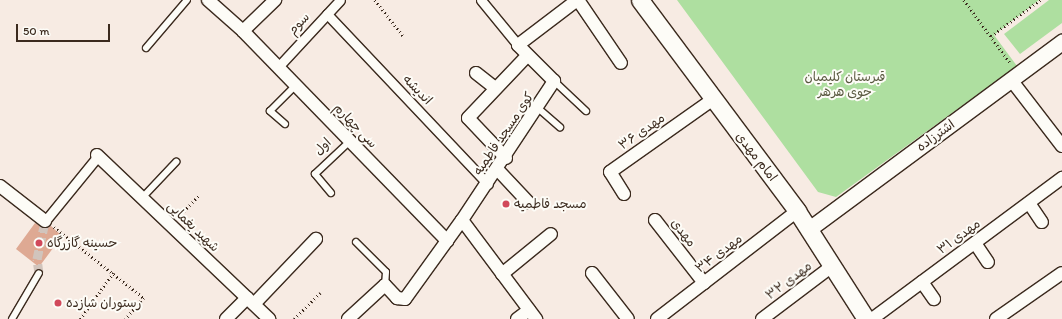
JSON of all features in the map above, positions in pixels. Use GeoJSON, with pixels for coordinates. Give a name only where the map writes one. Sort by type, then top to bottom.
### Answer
{"type":"FeatureCollection","features":[{"type":"Feature","properties":{"kind":"main road","name":"امام مهدی"},"geometry":{"type":"LineString","coordinates":[[640,0],[712,100],[797,211],[866,319]]}},
{"type":"Feature","properties":{"kind":"street","name":"سی چهارم"},"geometry":{"type":"LineString","coordinates":[[208,0],[243,31],[447,241]]}},
{"type":"Feature","properties":{"kind":"street"},"geometry":{"type":"LineString","coordinates":[[243,31],[275,0]]}},
{"type":"Feature","properties":{"kind":"street","name":"سوم"},"geometry":{"type":"LineString","coordinates":[[278,67],[340,0]]}},
{"type":"Feature","properties":{"kind":"street"},"geometry":{"type":"LineString","coordinates":[[481,0],[518,45],[554,81]]}},
{"type":"Feature","properties":{"kind":"street"},"geometry":{"type":"LineString","coordinates":[[518,45],[577,0],[621,63]]}},
{"type":"Feature","properties":{"kind":"street","name":"اندیشه"},"geometry":{"type":"LineString","coordinates":[[327,14],[488,184]]}},
{"type":"Feature","properties":{"kind":"street","name":"اشترزاده"},"geometry":{"type":"LineString","coordinates":[[809,229],[1016,78],[1062,42]]}},
{"type":"Feature","properties":{"kind":"street"},"geometry":{"type":"LineString","coordinates":[[506,158],[468,120],[494,87],[528,56]]}},
{"type":"Feature","properties":{"kind":"street"},"geometry":{"type":"LineString","coordinates":[[476,73],[494,87]]}},
{"type":"Feature","properties":{"kind":"street"},"geometry":{"type":"LineString","coordinates":[[1016,78],[1062,146]]}},
{"type":"Feature","properties":{"kind":"street","name":"کوی مسجد فاطمیه"},"geometry":{"type":"LineString","coordinates":[[385,285],[400,300],[447,241],[498,170],[538,109],[554,81]]}},
{"type":"Feature","properties":{"kind":"street","name":"مهدی ۳۶"},"geometry":{"type":"LineString","coordinates":[[624,194],[610,172],[712,100]]}},
{"type":"Feature","properties":{"kind":"street","name":"شهید یغمایی"},"geometry":{"type":"LineString","coordinates":[[45,221],[97,155],[269,319]]}},
{"type":"Feature","properties":{"kind":"street"},"geometry":{"type":"LineString","coordinates":[[498,170],[530,203]]}},
{"type":"Feature","properties":{"kind":"street","name":"مهدی ۳۱"},"geometry":{"type":"LineString","coordinates":[[872,319],[1062,178]]}},
{"type":"Feature","properties":{"kind":"street"},"geometry":{"type":"LineString","coordinates":[[0,186],[45,221]]}},
{"type":"Feature","properties":{"kind":"street"},"geometry":{"type":"LineString","coordinates":[[1029,203],[1042,222]]}},
{"type":"Feature","properties":{"kind":"street","name":"مهدی ۳۴"},"geometry":{"type":"LineString","coordinates":[[657,319],[797,211]]}},
{"type":"Feature","properties":{"kind":"street"},"geometry":{"type":"LineString","coordinates":[[462,220],[532,314],[517,319]]}},
{"type":"Feature","properties":{"kind":"street","name":"مهدی"},"geometry":{"type":"LineString","coordinates":[[655,220],[704,283]]}},
{"type":"Feature","properties":{"kind":"street"},"geometry":{"type":"LineString","coordinates":[[502,274],[551,234]]}},
{"type":"Feature","properties":{"kind":"street"},"geometry":{"type":"LineString","coordinates":[[226,319],[251,301],[316,239]]}},
{"type":"Feature","properties":{"kind":"street"},"geometry":{"type":"LineString","coordinates":[[975,243],[988,262]]}},
{"type":"Feature","properties":{"kind":"street","name":"مهدی ۳۲"},"geometry":{"type":"LineString","coordinates":[[762,319],[832,266]]}},
{"type":"Feature","properties":{"kind":"street"},"geometry":{"type":"LineString","coordinates":[[592,273],[628,319]]}},
{"type":"Feature","properties":{"kind":"street"},"geometry":{"type":"LineString","coordinates":[[996,319],[1062,273]]}},
{"type":"Feature","properties":{"kind":"street"},"geometry":{"type":"LineString","coordinates":[[922,282],[934,299]]}},
{"type":"Feature","properties":{"kind":"street"},"geometry":{"type":"LineString","coordinates":[[348,319],[385,285]]}},
{"type":"Feature","properties":{"kind":"lane"},"geometry":{"type":"LineString","coordinates":[[146,48],[187,0]]}},
{"type":"Feature","properties":{"kind":"lane"},"geometry":{"type":"LineString","coordinates":[[554,81],[586,111]]}},
{"type":"Feature","properties":{"kind":"lane"},"geometry":{"type":"LineString","coordinates":[[285,124],[270,111],[296,85]]}},
{"type":"Feature","properties":{"kind":"lane"},"geometry":{"type":"LineString","coordinates":[[538,109],[560,127]]}},
{"type":"Feature","properties":{"kind":"lane","name":"اول"},"geometry":{"type":"LineString","coordinates":[[331,193],[315,174],[350,141]]}},
{"type":"Feature","properties":{"kind":"lane"},"geometry":{"type":"LineString","coordinates":[[142,198],[176,162]]}},
{"type":"Feature","properties":{"kind":"lane"},"geometry":{"type":"LineString","coordinates":[[356,242],[386,272],[385,285]]}},
{"type":"Feature","properties":{"kind":"lane"},"geometry":{"type":"LineString","coordinates":[[12,319],[39,273]]}},
{"type":"Feature","properties":{"kind":"path"},"geometry":{"type":"LineString","coordinates":[[376,0],[404,37]]}},
{"type":"Feature","properties":{"kind":"path"},"geometry":{"type":"LineString","coordinates":[[964,0],[990,36],[1016,78]]}},
{"type":"Feature","properties":{"kind":"path"},"geometry":{"type":"LineString","coordinates":[[990,36],[1040,0]]}},
{"type":"Feature","properties":{"kind":"path"},"geometry":{"type":"LineString","coordinates":[[171,225],[198,196]]}},
{"type":"Feature","properties":{"kind":"path"},"geometry":{"type":"LineString","coordinates":[[45,221],[144,298],[126,319]]}},
{"type":"Feature","properties":{"kind":"path"},"geometry":{"type":"LineString","coordinates":[[80,319],[113,273]]}},
{"type":"Feature","properties":{"kind":"path"},"geometry":{"type":"LineString","coordinates":[[294,319],[320,293]]}},
{"type":"Feature","properties":{"kind":"green space","name":"قبرستان کلیمیان جوی هرهر"},"geometry":{"type":"Polygon","coordinates":[[[677,0],[1039,0],[994,35],[1017,66],[836,197],[818,192],[677,0]]]}},
{"type":"Feature","properties":{"kind":"green space"},"geometry":{"type":"Polygon","coordinates":[[[1049,0],[1062,0],[1062,23],[1020,54],[1004,34],[1049,0]]]}},
{"type":"Feature","properties":{"kind":"building","name":"حسینه گازرگاه"},"geometry":{"type":"Polygon","coordinates":[[[35,223],[44,228],[51,226],[62,236],[39,267],[16,249],[35,223]]]}},
{"type":"Feature","properties":{"kind":"tunnel"},"geometry":{"type":"LineString","coordinates":[[39,273],[37,259],[45,221]]}},
{"type":"Feature","properties":{"kind":"place","name":"مسجد فاطمیه"},"geometry":{"type":"Point","coordinates":[506,204]}},
{"type":"Feature","properties":{"kind":"place","name":"حسینه گازرگاه"},"geometry":{"type":"Point","coordinates":[39,243]}},
{"type":"Feature","properties":{"kind":"place","name":"رستوران شازده"},"geometry":{"type":"Point","coordinates":[58,303]}}]}
